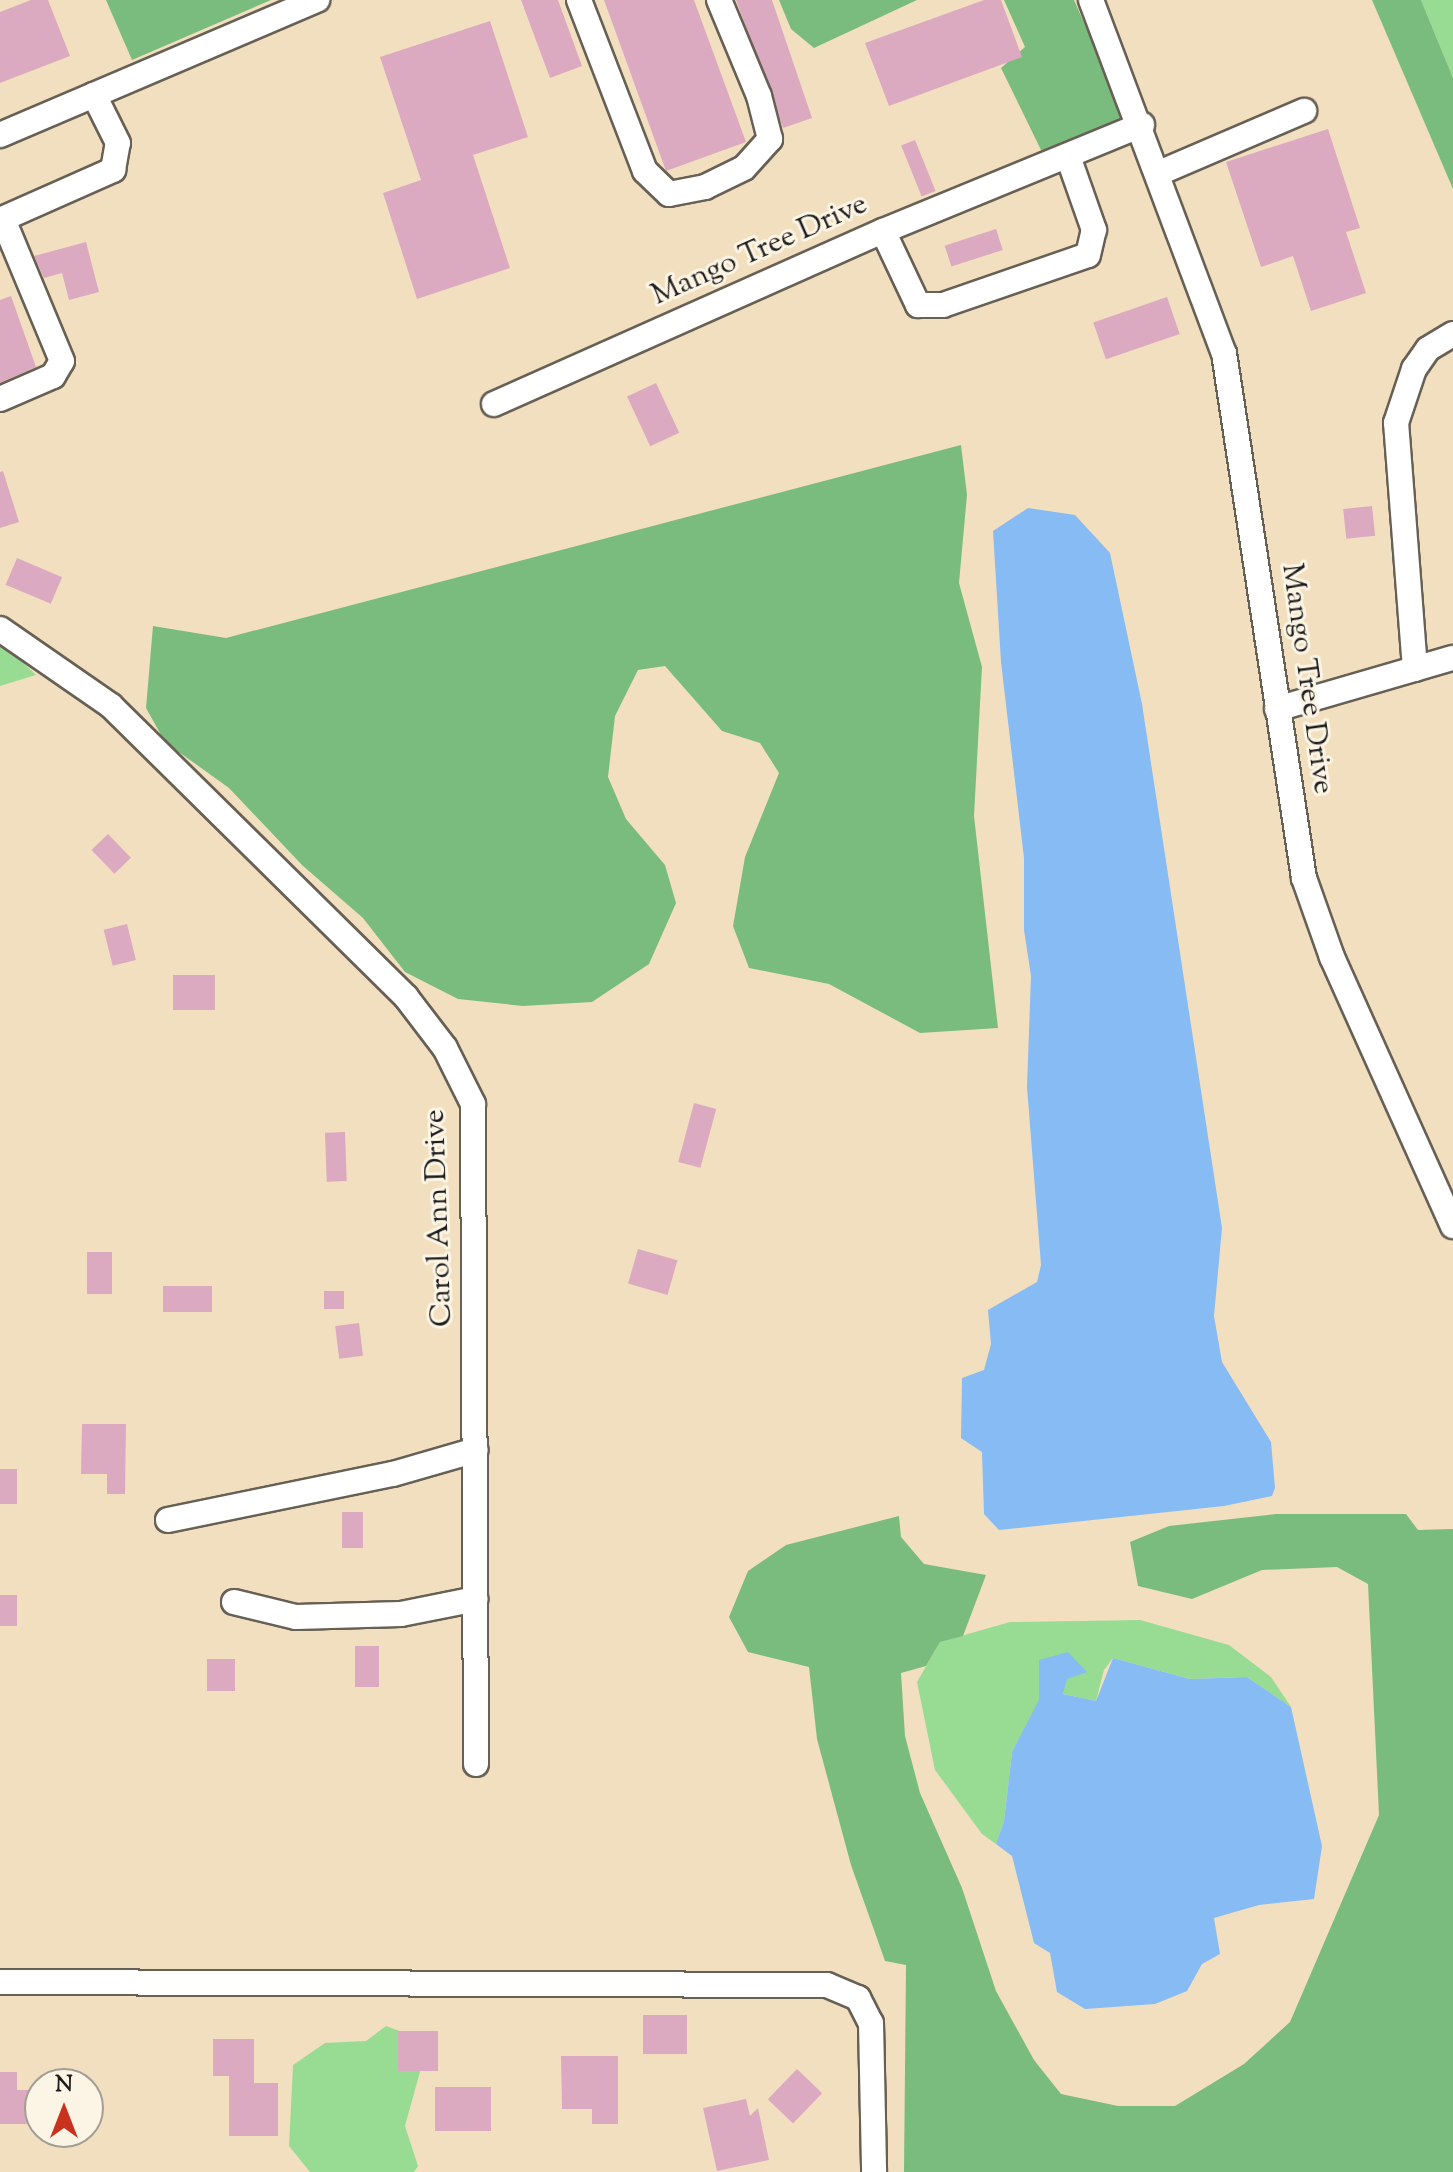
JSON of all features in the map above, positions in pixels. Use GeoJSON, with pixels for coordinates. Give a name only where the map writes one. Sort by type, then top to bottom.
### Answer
{"type":"FeatureCollection","features":[{"type":"Feature","properties":{"kind":"street"},"geometry":{"type":"LineString","coordinates":[[0,135],[317,0]]}},
{"type":"Feature","properties":{"kind":"street"},"geometry":{"type":"LineString","coordinates":[[579,0],[645,171],[669,194],[705,187],[744,168],[770,139],[759,96],[719,0]]}},
{"type":"Feature","properties":{"kind":"street","name":"Mango Tree Drive"},"geometry":{"type":"LineString","coordinates":[[1091,0],[1142,125],[1224,353],[1304,878],[1332,957],[1453,1226]]}},
{"type":"Feature","properties":{"kind":"street"},"geometry":{"type":"LineString","coordinates":[[0,399],[53,376],[62,361],[1,220],[113,170],[118,143],[94,95]]}},
{"type":"Feature","properties":{"kind":"street"},"geometry":{"type":"LineString","coordinates":[[1159,173],[1304,111]]}},
{"type":"Feature","properties":{"kind":"street","name":"Mango Tree Drive"},"geometry":{"type":"LineString","coordinates":[[494,404],[883,231],[1069,159],[1142,125]]}},
{"type":"Feature","properties":{"kind":"street"},"geometry":{"type":"LineString","coordinates":[[883,231],[918,305],[943,305],[1088,255],[1094,230],[1069,159]]}},
{"type":"Feature","properties":{"kind":"street"},"geometry":{"type":"LineString","coordinates":[[1415,669],[1396,423],[1414,369],[1428,349],[1453,334]]}},
{"type":"Feature","properties":{"kind":"street","name":"Carol Ann Drive"},"geometry":{"type":"LineString","coordinates":[[0,629],[111,706],[406,997],[445,1048],[473,1104],[476,1764]]}},
{"type":"Feature","properties":{"kind":"street"},"geometry":{"type":"LineString","coordinates":[[1277,709],[1453,658]]}},
{"type":"Feature","properties":{"kind":"street"},"geometry":{"type":"LineString","coordinates":[[168,1520],[393,1474],[476,1450]]}},
{"type":"Feature","properties":{"kind":"street"},"geometry":{"type":"LineString","coordinates":[[234,1602],[296,1617],[324,1617],[401,1614],[476,1599]]}},
{"type":"Feature","properties":{"kind":"street"},"geometry":{"type":"LineString","coordinates":[[0,1982],[827,1985],[858,1998],[871,2023],[874,2172]]}},
{"type":"Feature","properties":{"kind":"green space"},"geometry":{"type":"Polygon","coordinates":[[[106,0],[271,0],[132,60],[106,0]]]}},
{"type":"Feature","properties":{"kind":"green space"},"geometry":{"type":"Polygon","coordinates":[[[779,0],[917,0],[814,48],[791,29],[779,0]]]}},
{"type":"Feature","properties":{"kind":"green space"},"geometry":{"type":"Polygon","coordinates":[[[1004,0],[1074,0],[1127,121],[1042,152],[1001,68],[1025,47],[1004,0]]]}},
{"type":"Feature","properties":{"kind":"green space"},"geometry":{"type":"Polygon","coordinates":[[[1372,0],[1421,0],[1453,78],[1453,189],[1372,0]]]}},
{"type":"Feature","properties":{"kind":"green space"},"geometry":{"type":"Polygon","coordinates":[[[1421,0],[1453,0],[1453,78],[1421,0]]]}},
{"type":"Feature","properties":{"kind":"green space"},"geometry":{"type":"Polygon","coordinates":[[[961,445],[967,495],[959,583],[982,667],[974,816],[998,1028],[920,1033],[829,984],[749,968],[733,926],[745,857],[779,773],[760,743],[722,731],[665,666],[638,670],[615,716],[608,777],[626,819],[665,865],[676,903],[649,964],[592,1002],[523,1006],[458,999],[405,972],[363,918],[302,865],[229,788],[165,742],[146,708],[153,626],[226,638],[961,445]]]}},
{"type":"Feature","properties":{"kind":"green space"},"geometry":{"type":"Polygon","coordinates":[[[0,645],[19,659],[36,675],[0,686],[0,645]]]}},
{"type":"Feature","properties":{"kind":"green space"},"geometry":{"type":"Polygon","coordinates":[[[1276,1514],[1406,1514],[1418,1530],[1453,1529],[1453,2172],[904,2172],[906,1965],[885,1961],[851,1865],[817,1739],[809,1667],[748,1652],[729,1617],[748,1571],[786,1545],[899,1516],[901,1537],[924,1564],[986,1575],[963,1636],[940,1642],[926,1666],[901,1673],[905,1736],[920,1793],[962,1888],[996,1991],[1034,2060],[1061,2094],[1118,2106],[1175,2106],[1244,2064],[1290,2022],[1379,1815],[1368,1584],[1337,1567],[1262,1570],[1192,1599],[1138,1586],[1130,1542],[1169,1526],[1276,1514]]]}},
{"type":"Feature","properties":{"kind":"green space"},"geometry":{"type":"Polygon","coordinates":[[[1140,1620],[1229,1645],[1271,1677],[1291,1707],[1247,1677],[1190,1679],[1113,1658],[1104,1670],[1096,1701],[1063,1694],[1068,1652],[1012,1752],[1004,1821],[996,1844],[982,1834],[935,1770],[917,1682],[940,1642],[1010,1622],[1140,1620]]]}},
{"type":"Feature","properties":{"kind":"green space"},"geometry":{"type":"Polygon","coordinates":[[[386,2026],[413,2036],[421,2068],[405,2126],[418,2166],[414,2172],[310,2172],[289,2146],[293,2065],[325,2043],[366,2041],[386,2026]]]}},
{"type":"Feature","properties":{"kind":"water"},"geometry":{"type":"Polygon","coordinates":[[[1028,508],[1075,515],[1110,553],[1142,704],[1222,1228],[1214,1316],[1222,1362],[1271,1442],[1275,1488],[1272,1496],[1224,1506],[999,1530],[984,1514],[982,1452],[961,1438],[962,1378],[984,1370],[991,1344],[988,1310],[1037,1282],[1041,1265],[1027,1087],[1031,976],[1024,930],[1024,858],[1001,662],[993,531],[1028,508]]]}},
{"type":"Feature","properties":{"kind":"water"},"geometry":{"type":"Polygon","coordinates":[[[1068,1652],[1087,1672],[1067,1679],[1063,1694],[1096,1701],[1113,1658],[1190,1679],[1247,1677],[1291,1707],[1322,1846],[1314,1899],[1259,1905],[1214,1918],[1220,1954],[1202,1964],[1187,1991],[1155,2004],[1085,2009],[1057,1992],[1050,1953],[1034,1943],[1012,1856],[996,1844],[1004,1821],[1012,1752],[1039,1700],[1039,1660],[1068,1652]]]}},
{"type":"Feature","properties":{"kind":"building"},"geometry":{"type":"Polygon","coordinates":[[[31,0],[48,0],[70,56],[0,83],[0,12],[31,0]]]}},
{"type":"Feature","properties":{"kind":"building"},"geometry":{"type":"Polygon","coordinates":[[[521,0],[558,0],[582,66],[550,78],[521,0]]]}},
{"type":"Feature","properties":{"kind":"building"},"geometry":{"type":"Polygon","coordinates":[[[604,0],[694,0],[746,142],[666,171],[604,0]]]}},
{"type":"Feature","properties":{"kind":"building"},"geometry":{"type":"Polygon","coordinates":[[[736,0],[772,0],[812,118],[783,128],[736,0]]]}},
{"type":"Feature","properties":{"kind":"building"},"geometry":{"type":"Polygon","coordinates":[[[984,0],[1001,0],[1022,57],[889,106],[865,43],[984,0]]]}},
{"type":"Feature","properties":{"kind":"building"},"geometry":{"type":"Polygon","coordinates":[[[490,21],[528,137],[473,155],[510,268],[417,299],[383,193],[421,180],[380,57],[490,21]]]}},
{"type":"Feature","properties":{"kind":"building"},"geometry":{"type":"Polygon","coordinates":[[[1328,129],[1360,228],[1346,232],[1366,293],[1311,311],[1293,256],[1261,267],[1226,162],[1328,129]]]}},
{"type":"Feature","properties":{"kind":"building"},"geometry":{"type":"Polygon","coordinates":[[[915,140],[936,191],[922,197],[901,146],[915,140]]]}},
{"type":"Feature","properties":{"kind":"building"},"geometry":{"type":"Polygon","coordinates":[[[996,229],[1003,250],[951,267],[945,246],[996,229]]]}},
{"type":"Feature","properties":{"kind":"building"},"geometry":{"type":"Polygon","coordinates":[[[86,242],[99,292],[69,300],[62,273],[44,278],[34,256],[86,242]]]}},
{"type":"Feature","properties":{"kind":"building"},"geometry":{"type":"Polygon","coordinates":[[[11,296],[36,367],[0,383],[0,300],[11,296]]]}},
{"type":"Feature","properties":{"kind":"building"},"geometry":{"type":"Polygon","coordinates":[[[1167,297],[1180,334],[1106,359],[1093,322],[1167,297]]]}},
{"type":"Feature","properties":{"kind":"building"},"geometry":{"type":"Polygon","coordinates":[[[656,383],[679,433],[650,446],[627,397],[656,383]]]}},
{"type":"Feature","properties":{"kind":"building"},"geometry":{"type":"Polygon","coordinates":[[[3,471],[19,522],[0,528],[0,472],[3,471]]]}},
{"type":"Feature","properties":{"kind":"building"},"geometry":{"type":"Polygon","coordinates":[[[1372,506],[1375,536],[1346,539],[1343,509],[1372,506]]]}},
{"type":"Feature","properties":{"kind":"building"},"geometry":{"type":"Polygon","coordinates":[[[17,558],[62,577],[51,604],[6,585],[17,558]]]}},
{"type":"Feature","properties":{"kind":"building"},"geometry":{"type":"Polygon","coordinates":[[[108,834],[131,858],[114,874],[91,850],[108,834]]]}},
{"type":"Feature","properties":{"kind":"building"},"geometry":{"type":"Polygon","coordinates":[[[127,924],[136,960],[113,966],[104,930],[127,924]]]}},
{"type":"Feature","properties":{"kind":"building"},"geometry":{"type":"Polygon","coordinates":[[[173,975],[215,975],[215,1010],[173,1010],[173,975]]]}},
{"type":"Feature","properties":{"kind":"building"},"geometry":{"type":"Polygon","coordinates":[[[694,1103],[716,1109],[700,1168],[678,1162],[694,1103]]]}},
{"type":"Feature","properties":{"kind":"building"},"geometry":{"type":"Polygon","coordinates":[[[345,1132],[347,1181],[327,1182],[325,1133],[345,1132]]]}},
{"type":"Feature","properties":{"kind":"building"},"geometry":{"type":"Polygon","coordinates":[[[638,1249],[677,1260],[667,1295],[628,1284],[638,1249]]]}},
{"type":"Feature","properties":{"kind":"building"},"geometry":{"type":"Polygon","coordinates":[[[87,1252],[112,1252],[112,1294],[87,1294],[87,1252]]]}},
{"type":"Feature","properties":{"kind":"building"},"geometry":{"type":"Polygon","coordinates":[[[163,1286],[212,1286],[212,1312],[163,1312],[163,1286]]]}},
{"type":"Feature","properties":{"kind":"building"},"geometry":{"type":"Polygon","coordinates":[[[324,1291],[344,1291],[344,1309],[324,1309],[324,1291]]]}},
{"type":"Feature","properties":{"kind":"building"},"geometry":{"type":"Polygon","coordinates":[[[359,1323],[363,1356],[339,1359],[335,1326],[359,1323]]]}},
{"type":"Feature","properties":{"kind":"building"},"geometry":{"type":"Polygon","coordinates":[[[82,1424],[126,1424],[125,1494],[107,1494],[107,1474],[81,1474],[82,1424]]]}},
{"type":"Feature","properties":{"kind":"building"},"geometry":{"type":"Polygon","coordinates":[[[0,1469],[17,1469],[17,1504],[0,1504],[0,1469]]]}},
{"type":"Feature","properties":{"kind":"building"},"geometry":{"type":"Polygon","coordinates":[[[342,1512],[363,1512],[363,1548],[342,1548],[342,1512]]]}},
{"type":"Feature","properties":{"kind":"building"},"geometry":{"type":"Polygon","coordinates":[[[0,1595],[17,1595],[17,1626],[0,1626],[0,1595]]]}},
{"type":"Feature","properties":{"kind":"building"},"geometry":{"type":"Polygon","coordinates":[[[355,1646],[379,1646],[379,1687],[355,1687],[355,1646]]]}},
{"type":"Feature","properties":{"kind":"building"},"geometry":{"type":"Polygon","coordinates":[[[207,1659],[235,1659],[235,1691],[207,1691],[207,1659]]]}},
{"type":"Feature","properties":{"kind":"building"},"geometry":{"type":"Polygon","coordinates":[[[643,2015],[687,2015],[687,2054],[643,2054],[643,2015]]]}},
{"type":"Feature","properties":{"kind":"building"},"geometry":{"type":"Polygon","coordinates":[[[398,2031],[438,2031],[438,2071],[398,2071],[398,2031]]]}},
{"type":"Feature","properties":{"kind":"building"},"geometry":{"type":"Polygon","coordinates":[[[213,2039],[254,2039],[254,2083],[278,2083],[278,2136],[229,2136],[229,2076],[213,2076],[213,2039]]]}},
{"type":"Feature","properties":{"kind":"building"},"geometry":{"type":"Polygon","coordinates":[[[561,2056],[618,2056],[618,2124],[592,2124],[592,2109],[562,2109],[561,2056]]]}},
{"type":"Feature","properties":{"kind":"building"},"geometry":{"type":"Polygon","coordinates":[[[797,2069],[822,2093],[793,2124],[768,2099],[797,2069]]]}},
{"type":"Feature","properties":{"kind":"building"},"geometry":{"type":"Polygon","coordinates":[[[0,2072],[17,2072],[17,2090],[24,2090],[24,2124],[0,2124],[0,2072]]]}},
{"type":"Feature","properties":{"kind":"building"},"geometry":{"type":"Polygon","coordinates":[[[435,2087],[491,2087],[491,2131],[435,2131],[435,2087]]]}},
{"type":"Feature","properties":{"kind":"building"},"geometry":{"type":"Polygon","coordinates":[[[746,2099],[750,2116],[758,2108],[769,2160],[717,2171],[703,2108],[746,2099]]]}}]}
